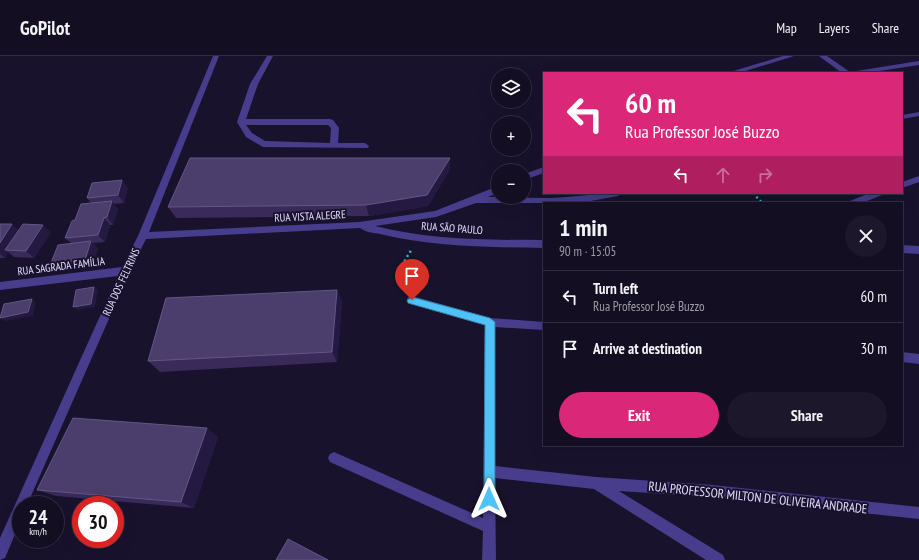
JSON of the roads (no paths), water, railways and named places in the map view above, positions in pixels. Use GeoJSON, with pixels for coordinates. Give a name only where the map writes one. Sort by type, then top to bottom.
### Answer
{"type":"FeatureCollection","features":[{"type":"Feature","properties":{"kind":"street","name":"RUA DOS FELTRINS"},"geometry":{"type":"LineString","coordinates":[[25,496],[125,271],[143,236],[216,56]]}},
{"type":"Feature","properties":{"kind":"street"},"geometry":{"type":"LineString","coordinates":[[241,122],[254,84],[270,56]]}},
{"type":"Feature","properties":{"kind":"street"},"geometry":{"type":"LineString","coordinates":[[735,72],[791,56]]}},
{"type":"Feature","properties":{"kind":"street"},"geometry":{"type":"LineString","coordinates":[[822,56],[846,72]]}},
{"type":"Feature","properties":{"kind":"street"},"geometry":{"type":"LineString","coordinates":[[859,72],[919,63]]}},
{"type":"Feature","properties":{"kind":"street"},"geometry":{"type":"LineString","coordinates":[[904,115],[919,114]]}},
{"type":"Feature","properties":{"kind":"street"},"geometry":{"type":"LineString","coordinates":[[241,122],[330,122],[336,128],[334,146]]}},
{"type":"Feature","properties":{"kind":"street"},"geometry":{"type":"LineString","coordinates":[[241,122],[249,135],[263,144],[365,146]]}},
{"type":"Feature","properties":{"kind":"street"},"geometry":{"type":"LineString","coordinates":[[531,175],[543,170]]}},
{"type":"Feature","properties":{"kind":"street"},"geometry":{"type":"LineString","coordinates":[[903,185],[919,179]]}},
{"type":"Feature","properties":{"kind":"street","name":"RUA VISTA ALEGRE"},"geometry":{"type":"LineString","coordinates":[[143,236],[359,225],[436,214],[491,192]]}},
{"type":"Feature","properties":{"kind":"street"},"geometry":{"type":"LineString","coordinates":[[474,200],[550,201],[585,199],[612,194]]}},
{"type":"Feature","properties":{"kind":"street"},"geometry":{"type":"LineString","coordinates":[[856,202],[876,194]]}},
{"type":"Feature","properties":{"kind":"street","name":"RUA SÃO PAULO"},"geometry":{"type":"LineString","coordinates":[[359,225],[400,236],[447,241],[543,244]]}},
{"type":"Feature","properties":{"kind":"street"},"geometry":{"type":"LineString","coordinates":[[903,249],[919,250]]}},
{"type":"Feature","properties":{"kind":"street","name":"RUA SAGRADA FAMÍLIA"},"geometry":{"type":"LineString","coordinates":[[0,286],[125,271]]}},
{"type":"Feature","properties":{"kind":"street"},"geometry":{"type":"LineString","coordinates":[[412,300],[490,322],[543,326]]}},
{"type":"Feature","properties":{"kind":"street"},"geometry":{"type":"LineString","coordinates":[[489,560],[490,322]]}},
{"type":"Feature","properties":{"kind":"street"},"geometry":{"type":"LineString","coordinates":[[903,357],[919,359]]}},
{"type":"Feature","properties":{"kind":"street"},"geometry":{"type":"LineString","coordinates":[[334,458],[489,527]]}},
{"type":"Feature","properties":{"kind":"street","name":"RUA PROFESSOR MILTON DE OLIVEIRA ANDRADE"},"geometry":{"type":"LineString","coordinates":[[489,471],[596,483],[705,491],[919,513]]}},
{"type":"Feature","properties":{"kind":"street"},"geometry":{"type":"LineString","coordinates":[[596,483],[714,559]]}},
{"type":"Feature","properties":{"kind":"street","name":"RUA DOS FELTRINS"},"geometry":{"type":"LineString","coordinates":[[0,552],[12,525]]}}]}
